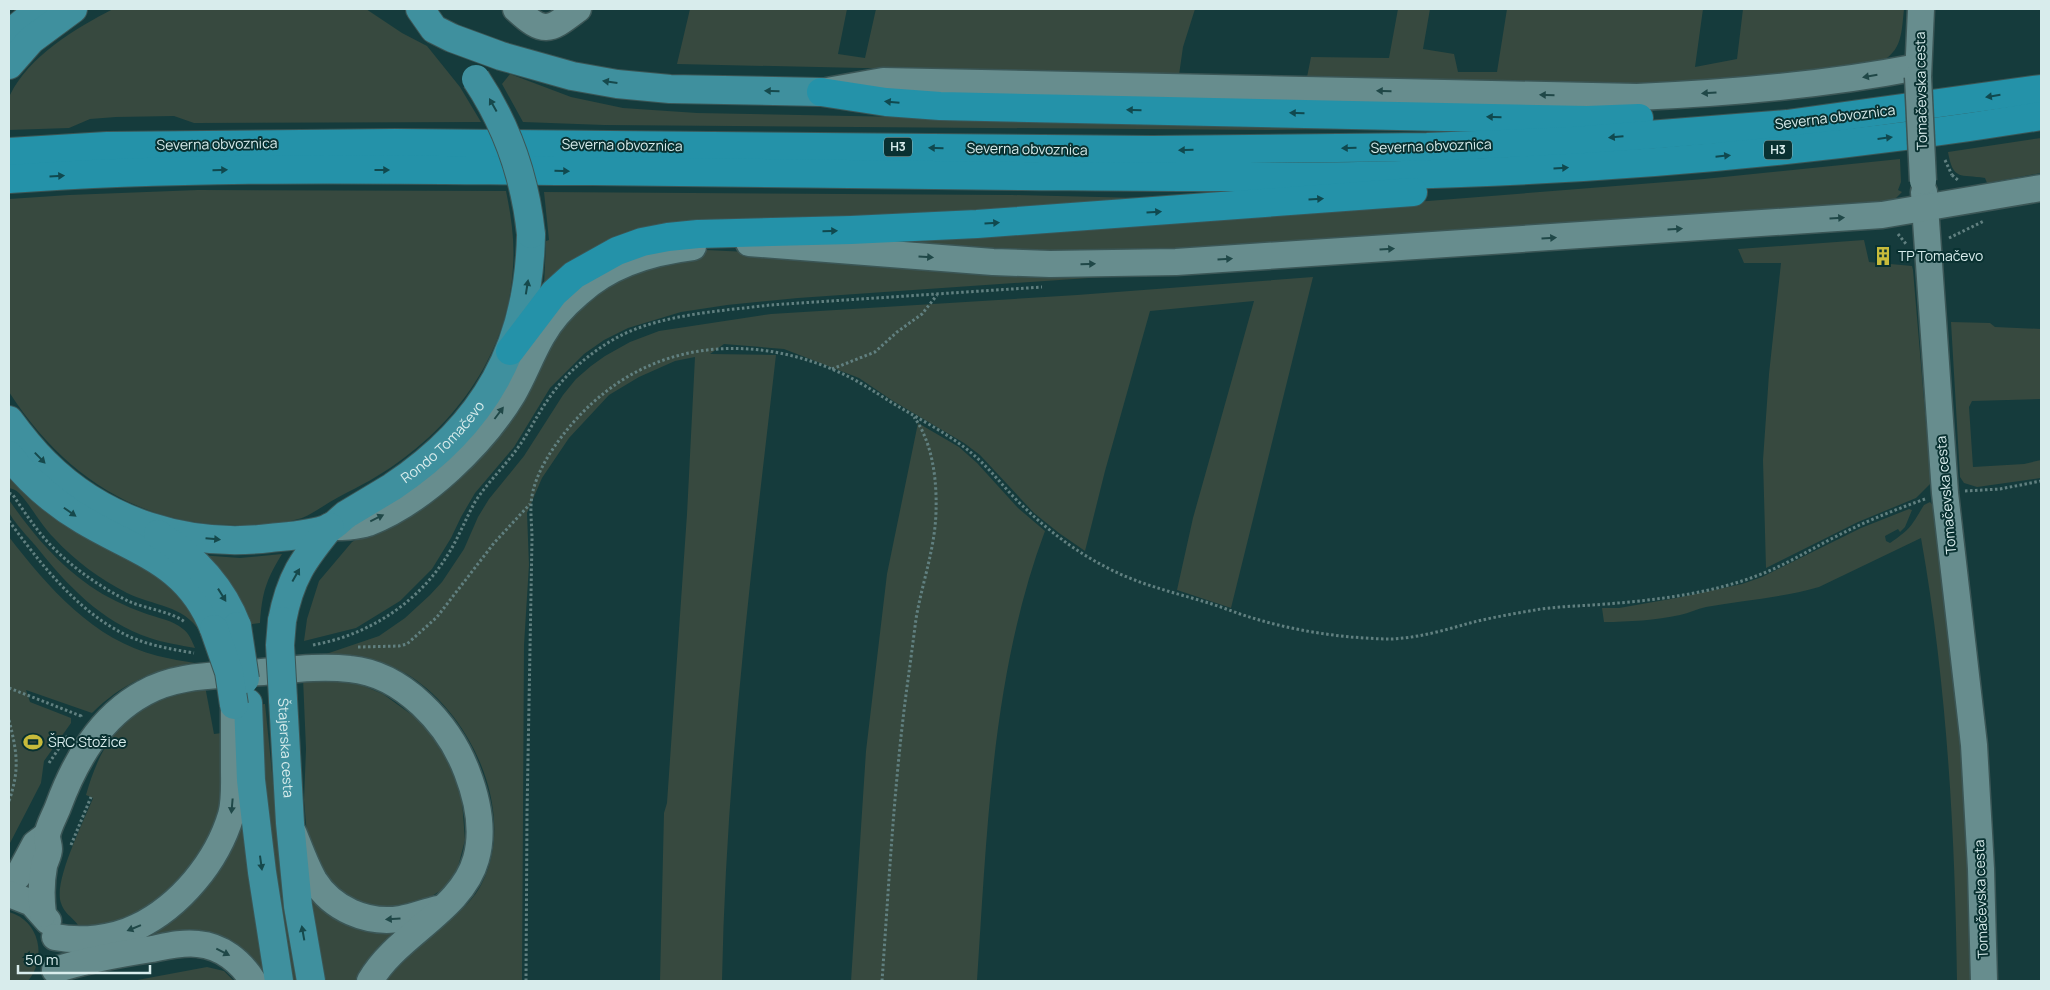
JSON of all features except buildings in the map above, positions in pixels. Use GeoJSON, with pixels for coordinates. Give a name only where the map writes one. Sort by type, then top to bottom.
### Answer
{"type":"FeatureCollection","features":[{"type":"Feature","properties":{"kind":"highway","name":"Severna obvoznica"},"geometry":{"type":"LineString","coordinates":[[9,152],[106,146],[395,143],[1152,150],[1427,147],[1573,141],[1787,124],[2041,89]]}},
{"type":"Feature","properties":{"kind":"highway"},"geometry":{"type":"LineString","coordinates":[[821,92],[886,102],[940,106],[1586,120],[1727,113],[1787,124]]}},
{"type":"Feature","properties":{"kind":"highway","name":"Severna obvoznica"},"geometry":{"type":"LineString","coordinates":[[9,179],[156,171],[299,169],[1142,177],[1387,175],[1655,162],[1795,149],[2041,116]]}},
{"type":"Feature","properties":{"kind":"highway"},"geometry":{"type":"LineString","coordinates":[[510,351],[554,293],[574,276],[618,251],[642,242],[668,236],[977,224],[1466,189],[1513,170]]}},
{"type":"Feature","properties":{"kind":"main road"},"geometry":{"type":"LineString","coordinates":[[9,65],[16,43],[40,9]]}},
{"type":"Feature","properties":{"kind":"main road"},"geometry":{"type":"LineString","coordinates":[[16,43],[73,9]]}},
{"type":"Feature","properties":{"kind":"main road","name":"Rondo Tomačevo"},"geometry":{"type":"LineString","coordinates":[[9,420],[40,459],[76,489],[111,511],[148,527],[179,536],[252,540],[290,536],[330,528],[346,515],[404,479],[451,439],[488,394],[510,351],[520,322],[527,290],[531,234],[525,192],[513,148],[504,125],[476,78],[455,50],[427,19],[401,9]]}},
{"type":"Feature","properties":{"kind":"main road"},"geometry":{"type":"LineString","coordinates":[[427,19],[452,38],[543,69],[592,80],[670,88],[821,92]]}},
{"type":"Feature","properties":{"kind":"main road"},"geometry":{"type":"LineString","coordinates":[[9,455],[33,481],[67,510],[152,557],[184,580],[201,602],[214,627],[241,704],[262,872],[280,981]]}},
{"type":"Feature","properties":{"kind":"main road"},"geometry":{"type":"LineString","coordinates":[[148,527],[179,548],[204,572],[225,598],[214,627]]}},
{"type":"Feature","properties":{"kind":"main road","name":"Štajerska cesta"},"geometry":{"type":"LineString","coordinates":[[311,981],[298,906],[290,823],[280,645],[282,621],[289,588],[312,549],[330,528]]}},
{"type":"Feature","properties":{"kind":"street"},"geometry":{"type":"LineString","coordinates":[[516,9],[533,23],[547,28],[556,25],[578,9]]}},
{"type":"Feature","properties":{"kind":"street","name":"Tomačevska cesta"},"geometry":{"type":"LineString","coordinates":[[1921,9],[1918,72],[1923,181],[1944,493],[1974,745],[1981,869],[1984,981]]}},
{"type":"Feature","properties":{"kind":"street"},"geometry":{"type":"LineString","coordinates":[[821,92],[883,81],[1637,97],[1705,94],[1918,72]]}},
{"type":"Feature","properties":{"kind":"street"},"geometry":{"type":"LineString","coordinates":[[330,528],[350,527],[367,523],[388,513],[420,492],[453,466],[482,436],[505,406],[521,379],[543,334],[567,304],[595,279],[613,269],[664,251],[708,245],[756,243],[1021,263],[1176,262],[1882,215],[2041,188]]}},
{"type":"Feature","properties":{"kind":"street"},"geometry":{"type":"LineString","coordinates":[[52,976],[57,954],[55,937],[43,914],[40,898],[44,867],[49,849],[47,835],[73,771],[88,746],[104,726],[123,707],[146,691],[173,682],[201,677],[310,669],[351,669],[372,674],[396,686],[432,714],[451,737],[470,778],[479,826],[477,858],[459,891],[401,943],[370,981]]}},
{"type":"Feature","properties":{"kind":"street"},"geometry":{"type":"LineString","coordinates":[[55,937],[84,940],[136,928],[161,912],[186,891],[207,864],[220,842],[231,814],[241,704]]}},
{"type":"Feature","properties":{"kind":"street"},"geometry":{"type":"LineString","coordinates":[[290,823],[315,881],[339,906],[357,914],[379,919],[400,919],[441,908]]}},
{"type":"Feature","properties":{"kind":"street"},"geometry":{"type":"LineString","coordinates":[[9,885],[18,876],[35,844],[47,835]]}},
{"type":"Feature","properties":{"kind":"street"},"geometry":{"type":"LineString","coordinates":[[9,894],[32,903],[43,914]]}},
{"type":"Feature","properties":{"kind":"street"},"geometry":{"type":"LineString","coordinates":[[52,976],[77,963],[181,944],[198,944],[221,950],[234,958],[253,981]]}},
{"type":"Feature","properties":{"kind":"path"},"geometry":{"type":"LineString","coordinates":[[1947,239],[1986,220]]}},
{"type":"Feature","properties":{"kind":"path"},"geometry":{"type":"LineString","coordinates":[[1893,231],[1909,246]]}},
{"type":"Feature","properties":{"kind":"path"},"geometry":{"type":"LineString","coordinates":[[310,645],[336,640],[356,633],[386,618],[404,605],[427,583],[447,557],[476,500],[523,441],[554,392],[586,358],[618,337],[666,320],[770,305],[1044,287]]}},
{"type":"Feature","properties":{"kind":"path"},"geometry":{"type":"LineString","coordinates":[[831,370],[876,352],[897,332],[922,314],[937,294]]}},
{"type":"Feature","properties":{"kind":"path"},"geometry":{"type":"LineString","coordinates":[[526,981],[531,504],[534,488],[540,472],[573,423],[591,403],[612,386],[640,369],[665,358],[690,351],[712,349],[760,350],[782,353],[831,370],[852,379],[960,444],[978,459],[1024,508],[1047,528],[1076,551],[1108,569],[1138,582],[1258,620],[1348,637],[1393,639],[1436,632],[1539,609],[1660,598],[1728,584],[1764,573],[1846,531],[1944,493],[2000,489],[2041,481]]}},
{"type":"Feature","properties":{"kind":"path"},"geometry":{"type":"LineString","coordinates":[[882,981],[901,733],[916,619],[934,536],[936,510],[933,469],[929,450],[923,429],[912,415]]}},
{"type":"Feature","properties":{"kind":"path"},"geometry":{"type":"LineString","coordinates":[[9,493],[13,495],[46,540],[75,566],[98,583],[128,601],[181,619],[214,627]]}},
{"type":"Feature","properties":{"kind":"path"},"geometry":{"type":"LineString","coordinates":[[353,647],[399,646],[408,644],[437,617],[476,570],[494,543],[531,504]]}},
{"type":"Feature","properties":{"kind":"path"},"geometry":{"type":"LineString","coordinates":[[9,521],[64,587],[104,623],[143,642],[194,653]]}},
{"type":"Feature","properties":{"kind":"path"},"geometry":{"type":"LineString","coordinates":[[336,640],[343,645]]}},
{"type":"Feature","properties":{"kind":"path"},"geometry":{"type":"LineString","coordinates":[[9,688],[81,716],[79,720]]}},
{"type":"Feature","properties":{"kind":"path"},"geometry":{"type":"LineString","coordinates":[[9,720],[17,750],[16,782],[9,801]]}},
{"type":"Feature","properties":{"kind":"green space"},"geometry":{"type":"Polygon","coordinates":[[[113,9],[366,9],[402,33],[427,46],[460,87],[481,122],[194,123],[174,116],[90,119],[69,128],[9,130],[9,98],[18,81],[29,68],[69,34],[113,9]]]}},
{"type":"Feature","properties":{"kind":"green space"},"geometry":{"type":"Polygon","coordinates":[[[690,9],[847,9],[838,54],[865,58],[876,9],[1195,9],[1183,47],[1179,75],[677,64],[690,9]]]}},
{"type":"Feature","properties":{"kind":"green space"},"geometry":{"type":"Polygon","coordinates":[[[1398,9],[1430,9],[1423,49],[1454,54],[1458,72],[1497,72],[1507,9],[1703,9],[1695,67],[1737,59],[1743,9],[1904,9],[1901,36],[1895,50],[1890,56],[1873,66],[1642,87],[1306,82],[1311,57],[1389,58],[1398,9]]]}},
{"type":"Feature","properties":{"kind":"green space"},"geometry":{"type":"Polygon","coordinates":[[[510,74],[571,97],[623,108],[697,113],[1356,126],[1353,129],[1264,130],[604,125],[523,122],[502,84],[510,74]]]}},
{"type":"Feature","properties":{"kind":"green space"},"geometry":{"type":"Polygon","coordinates":[[[2041,138],[2041,173],[1987,183],[1985,178],[1964,176],[1955,172],[1952,168],[1948,152],[2041,138]]]}},
{"type":"Feature","properties":{"kind":"green space"},"geometry":{"type":"Polygon","coordinates":[[[1900,159],[1901,182],[1898,190],[1902,192],[1892,202],[1281,246],[1022,254],[870,239],[1428,201],[1704,179],[1900,159]]]}},
{"type":"Feature","properties":{"kind":"green space"},"geometry":{"type":"Polygon","coordinates":[[[198,190],[506,191],[512,229],[513,267],[508,303],[498,337],[483,369],[464,398],[441,425],[415,449],[387,470],[302,518],[287,522],[264,524],[204,523],[169,517],[137,506],[107,490],[79,471],[30,422],[9,392],[9,199],[198,190]]]}},
{"type":"Feature","properties":{"kind":"green space"},"geometry":{"type":"Polygon","coordinates":[[[544,192],[1012,195],[1183,199],[703,226],[544,286],[546,241],[549,240],[544,192]]]}},
{"type":"Feature","properties":{"kind":"green space"},"geometry":{"type":"Polygon","coordinates":[[[1864,240],[1869,262],[1912,266],[1931,483],[1916,498],[1858,522],[1766,568],[1763,460],[1769,374],[1781,263],[1744,263],[1738,249],[1864,240]]]}},
{"type":"Feature","properties":{"kind":"green space"},"geometry":{"type":"Polygon","coordinates":[[[706,250],[1176,272],[798,298],[727,305],[681,312],[628,328],[604,340],[584,354],[550,388],[514,447],[475,493],[432,569],[400,601],[356,628],[304,641],[307,619],[319,581],[352,542],[423,497],[547,338],[611,279],[655,262],[706,250]]]}},
{"type":"Feature","properties":{"kind":"green space"},"geometry":{"type":"Polygon","coordinates":[[[1313,277],[1231,608],[1177,590],[1193,518],[1254,301],[1150,311],[1105,471],[1085,551],[1034,513],[980,455],[964,443],[893,401],[859,378],[784,349],[724,344],[710,354],[776,355],[749,590],[735,746],[724,902],[722,981],[660,981],[664,813],[667,803],[687,514],[695,357],[675,361],[639,377],[609,395],[569,438],[542,478],[527,513],[529,565],[524,645],[522,981],[384,981],[420,942],[461,910],[481,885],[491,857],[494,827],[491,796],[481,766],[467,737],[449,711],[427,689],[403,672],[385,664],[356,657],[326,654],[379,636],[405,618],[442,582],[464,549],[478,517],[489,499],[524,456],[563,395],[576,379],[591,366],[630,342],[659,331],[771,314],[1077,295],[1313,277]]]}},
{"type":"Feature","properties":{"kind":"green space"},"geometry":{"type":"Polygon","coordinates":[[[1951,322],[1990,323],[1995,327],[2041,329],[2041,399],[1972,401],[1969,407],[1973,467],[2024,464],[2041,460],[2041,478],[1977,487],[1964,483],[1960,477],[1951,322]]]}},
{"type":"Feature","properties":{"kind":"green space"},"geometry":{"type":"Polygon","coordinates":[[[918,423],[959,447],[977,463],[1018,508],[1045,531],[1027,585],[1013,640],[1003,696],[989,810],[977,981],[851,981],[866,751],[887,574],[918,423]]]}},
{"type":"Feature","properties":{"kind":"green space"},"geometry":{"type":"Polygon","coordinates":[[[9,464],[174,586],[204,630],[200,632],[186,616],[177,611],[117,588],[79,562],[49,533],[19,493],[9,488],[9,464]]]}},
{"type":"Feature","properties":{"kind":"green space"},"geometry":{"type":"Polygon","coordinates":[[[9,500],[45,546],[78,577],[116,601],[179,626],[189,635],[195,648],[150,638],[132,631],[100,612],[59,574],[17,524],[9,512],[9,500]]]}},
{"type":"Feature","properties":{"kind":"green space"},"geometry":{"type":"Polygon","coordinates":[[[1930,502],[1936,509],[1964,773],[1972,981],[1957,981],[1952,814],[1948,759],[1937,648],[1921,538],[1819,587],[1805,591],[1706,607],[1680,615],[1623,622],[1604,622],[1602,608],[1619,608],[1742,584],[1762,577],[1861,528],[1909,509],[1912,510],[1905,527],[1900,532],[1898,529],[1885,536],[1886,541],[1890,543],[1907,530],[1924,505],[1930,502]]]}},
{"type":"Feature","properties":{"kind":"green space"},"geometry":{"type":"Polygon","coordinates":[[[9,537],[56,592],[74,609],[113,638],[158,656],[195,663],[166,669],[139,679],[114,694],[92,713],[26,690],[30,702],[71,718],[71,723],[44,761],[41,783],[9,845],[9,537]]]}},
{"type":"Feature","properties":{"kind":"green space"},"geometry":{"type":"Polygon","coordinates":[[[282,554],[266,587],[260,623],[245,625],[199,555],[240,558],[282,554]]]}},
{"type":"Feature","properties":{"kind":"green space"},"geometry":{"type":"Polygon","coordinates":[[[303,678],[352,681],[383,694],[419,720],[442,748],[452,769],[462,801],[465,840],[458,867],[452,878],[443,889],[416,906],[374,911],[333,892],[308,847],[304,800],[306,749],[303,678]]]}},
{"type":"Feature","properties":{"kind":"green space"},"geometry":{"type":"Polygon","coordinates":[[[205,686],[214,734],[222,733],[221,706],[229,750],[216,837],[152,911],[82,934],[80,928],[61,903],[61,881],[93,798],[86,795],[97,763],[113,736],[134,715],[169,696],[205,686]]]}},
{"type":"Feature","properties":{"kind":"green space"},"geometry":{"type":"Polygon","coordinates":[[[265,704],[276,812],[301,981],[289,981],[252,705],[265,704]]]}},
{"type":"Feature","properties":{"kind":"green space"},"geometry":{"type":"Polygon","coordinates":[[[240,803],[266,973],[259,976],[252,966],[144,941],[142,932],[240,803]]]}},
{"type":"Feature","properties":{"kind":"green space"},"geometry":{"type":"Polygon","coordinates":[[[305,885],[407,925],[362,981],[320,981],[305,885]]]}},
{"type":"Feature","properties":{"kind":"green space"},"geometry":{"type":"Polygon","coordinates":[[[9,912],[28,923],[37,941],[39,951],[37,962],[34,972],[28,981],[9,981],[9,912]]]}},
{"type":"Feature","properties":{"kind":"green space"},"geometry":{"type":"Polygon","coordinates":[[[207,967],[224,971],[234,981],[132,981],[207,967]]]}},
{"type":"Feature","properties":{"kind":"place","name":"TP Tomačevo"},"geometry":{"type":"Point","coordinates":[1883,256]}},
{"type":"Feature","properties":{"kind":"place","name":"ŠRC Stožice"},"geometry":{"type":"Point","coordinates":[33,742]}}]}
